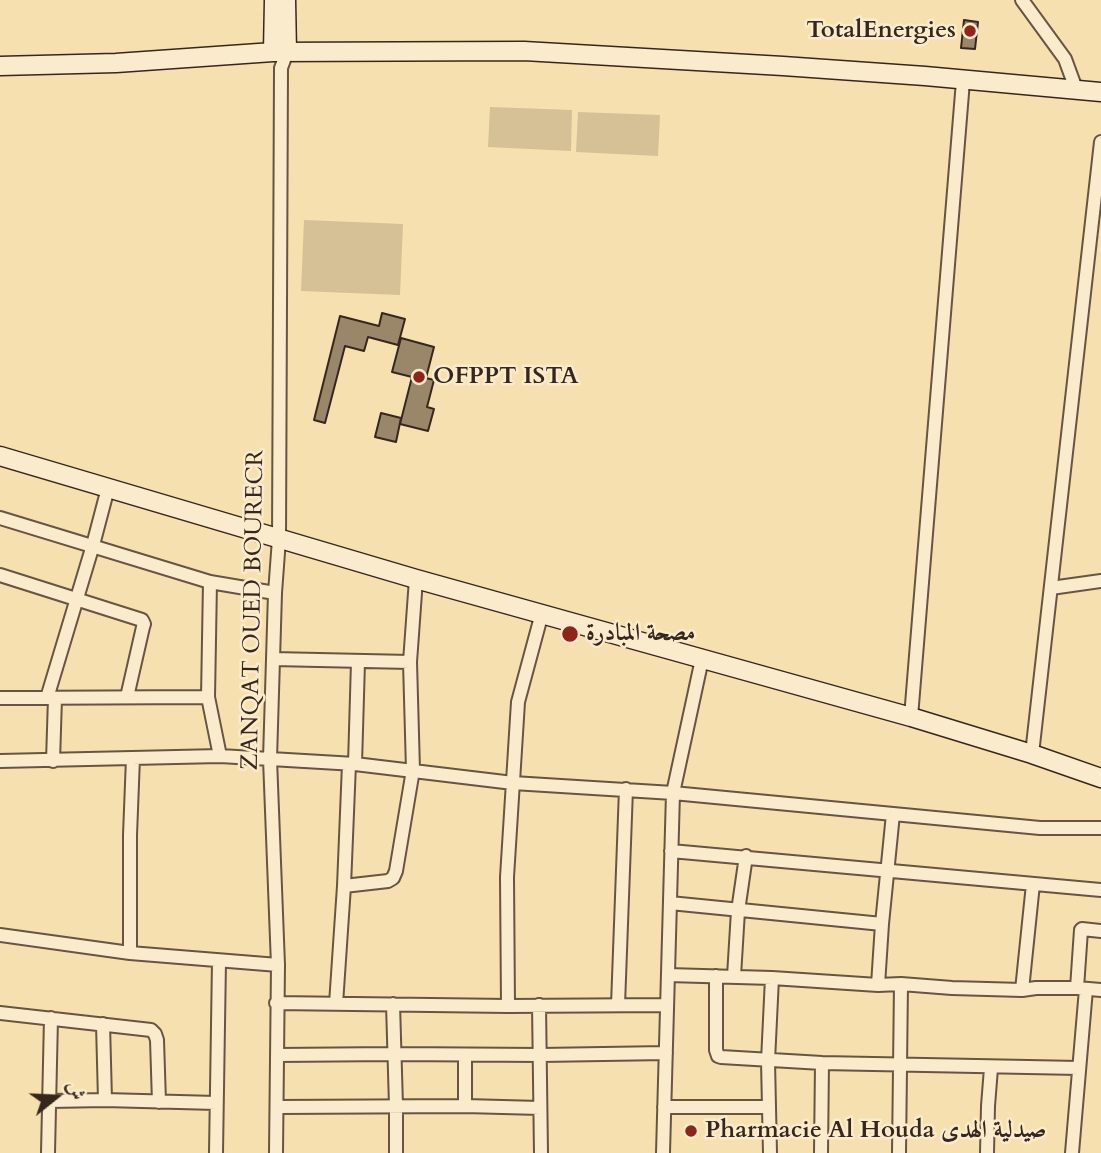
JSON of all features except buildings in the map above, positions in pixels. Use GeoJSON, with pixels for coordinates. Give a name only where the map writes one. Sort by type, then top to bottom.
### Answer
{"type":"FeatureCollection","features":[{"type":"Feature","properties":{"kind":"street"},"geometry":{"type":"LineString","coordinates":[[274,0],[280,57]]}},
{"type":"Feature","properties":{"kind":"street"},"geometry":{"type":"LineString","coordinates":[[280,57],[286,0]]}},
{"type":"Feature","properties":{"kind":"street"},"geometry":{"type":"LineString","coordinates":[[1022,0],[1065,59],[1076,89]]}},
{"type":"Feature","properties":{"kind":"street"},"geometry":{"type":"LineString","coordinates":[[0,66],[524,51],[783,66],[1101,92]]}},
{"type":"Feature","properties":{"kind":"street","name":"ZANQAT OUED BOURECR"},"geometry":{"type":"LineString","coordinates":[[276,1153],[278,965],[270,759],[279,539],[280,57]]}},
{"type":"Feature","properties":{"kind":"street"},"geometry":{"type":"LineString","coordinates":[[911,717],[962,80]]}},
{"type":"Feature","properties":{"kind":"street"},"geometry":{"type":"LineString","coordinates":[[1032,754],[1101,142]]}},
{"type":"Feature","properties":{"kind":"street"},"geometry":{"type":"LineString","coordinates":[[0,456],[416,579],[911,717],[1101,778]]}},
{"type":"Feature","properties":{"kind":"street"},"geometry":{"type":"LineString","coordinates":[[53,761],[51,698],[108,488]]}},
{"type":"Feature","properties":{"kind":"street"},"geometry":{"type":"LineString","coordinates":[[0,517],[210,582],[275,593]]}},
{"type":"Feature","properties":{"kind":"street"},"geometry":{"type":"LineString","coordinates":[[0,575],[139,619],[144,624],[127,697]]}},
{"type":"Feature","properties":{"kind":"street"},"geometry":{"type":"LineString","coordinates":[[344,886],[388,881],[396,871],[413,770],[410,662],[416,579]]}},
{"type":"Feature","properties":{"kind":"street"},"geometry":{"type":"LineString","coordinates":[[1051,588],[1101,581]]}},
{"type":"Feature","properties":{"kind":"street"},"geometry":{"type":"LineString","coordinates":[[210,582],[208,697],[220,756]]}},
{"type":"Feature","properties":{"kind":"street"},"geometry":{"type":"LineString","coordinates":[[508,1006],[507,877],[518,702],[542,613]]}},
{"type":"Feature","properties":{"kind":"street"},"geometry":{"type":"LineString","coordinates":[[273,659],[410,662]]}},
{"type":"Feature","properties":{"kind":"street"},"geometry":{"type":"LineString","coordinates":[[663,1153],[673,793],[702,659]]}},
{"type":"Feature","properties":{"kind":"street"},"geometry":{"type":"LineString","coordinates":[[336,1004],[358,662]]}},
{"type":"Feature","properties":{"kind":"street"},"geometry":{"type":"LineString","coordinates":[[0,698],[208,697]]}},
{"type":"Feature","properties":{"kind":"street"},"geometry":{"type":"LineString","coordinates":[[0,761],[220,756],[270,759],[352,764],[513,783],[673,793],[1040,828],[1101,828]]}},
{"type":"Feature","properties":{"kind":"street"},"geometry":{"type":"LineString","coordinates":[[130,953],[133,758]]}},
{"type":"Feature","properties":{"kind":"street"},"geometry":{"type":"LineString","coordinates":[[618,1005],[626,789]]}},
{"type":"Feature","properties":{"kind":"street"},"geometry":{"type":"LineString","coordinates":[[878,985],[881,924],[893,814]]}},
{"type":"Feature","properties":{"kind":"street"},"geometry":{"type":"LineString","coordinates":[[671,851],[1101,890]]}},
{"type":"Feature","properties":{"kind":"street"},"geometry":{"type":"LineString","coordinates":[[734,976],[738,911],[746,856]]}},
{"type":"Feature","properties":{"kind":"street"},"geometry":{"type":"LineString","coordinates":[[1022,990],[1033,884]]}},
{"type":"Feature","properties":{"kind":"street"},"geometry":{"type":"LineString","coordinates":[[670,903],[881,924]]}},
{"type":"Feature","properties":{"kind":"street"},"geometry":{"type":"LineString","coordinates":[[1072,1153],[1079,1068],[1081,930],[1101,931]]}},
{"type":"Feature","properties":{"kind":"street"},"geometry":{"type":"LineString","coordinates":[[0,935],[130,953],[278,965]]}},
{"type":"Feature","properties":{"kind":"street"},"geometry":{"type":"LineString","coordinates":[[216,1153],[219,961]]}},
{"type":"Feature","properties":{"kind":"street"},"geometry":{"type":"LineString","coordinates":[[668,975],[952,988],[1101,990]]}},
{"type":"Feature","properties":{"kind":"street"},"geometry":{"type":"LineString","coordinates":[[716,976],[716,1053],[721,1057],[822,1063],[1079,1068]]}},
{"type":"Feature","properties":{"kind":"street"},"geometry":{"type":"LineString","coordinates":[[770,1153],[768,1061],[772,978]]}},
{"type":"Feature","properties":{"kind":"street"},"geometry":{"type":"LineString","coordinates":[[898,1153],[901,984]]}},
{"type":"Feature","properties":{"kind":"street"},"geometry":{"type":"LineString","coordinates":[[276,1003],[667,1005]]}},
{"type":"Feature","properties":{"kind":"street"},"geometry":{"type":"LineString","coordinates":[[393,1004],[396,1153]]}},
{"type":"Feature","properties":{"kind":"street"},"geometry":{"type":"LineString","coordinates":[[539,1005],[541,1153]]}},
{"type":"Feature","properties":{"kind":"street"},"geometry":{"type":"LineString","coordinates":[[0,1013],[151,1030],[157,1040],[159,1102]]}},
{"type":"Feature","properties":{"kind":"street"},"geometry":{"type":"LineString","coordinates":[[48,1153],[51,1018]]}},
{"type":"Feature","properties":{"kind":"street"},"geometry":{"type":"LineString","coordinates":[[103,1024],[105,1100]]}},
{"type":"Feature","properties":{"kind":"street"},"geometry":{"type":"LineString","coordinates":[[277,1055],[666,1053]]}},
{"type":"Feature","properties":{"kind":"street"},"geometry":{"type":"LineString","coordinates":[[465,1055],[465,1106]]}},
{"type":"Feature","properties":{"kind":"street"},"geometry":{"type":"LineString","coordinates":[[821,1153],[822,1063]]}},
{"type":"Feature","properties":{"kind":"street"},"geometry":{"type":"LineString","coordinates":[[987,1153],[991,1068]]}},
{"type":"Feature","properties":{"kind":"street"},"geometry":{"type":"LineString","coordinates":[[50,1101],[216,1103]]}},
{"type":"Feature","properties":{"kind":"street"},"geometry":{"type":"LineString","coordinates":[[277,1107],[540,1108]]}},
{"type":"Feature","properties":{"kind":"street"},"geometry":{"type":"LineString","coordinates":[[664,1107],[769,1107]]}},
{"type":"Feature","properties":{"kind":"shaded area"},"geometry":{"type":"Polygon","coordinates":[[[490,107],[572,110],[571,151],[488,147],[490,107]]]}},
{"type":"Feature","properties":{"kind":"shaded area"},"geometry":{"type":"Polygon","coordinates":[[[578,112],[660,115],[658,156],[576,152],[578,112]]]}},
{"type":"Feature","properties":{"kind":"shaded area"},"geometry":{"type":"Polygon","coordinates":[[[304,220],[403,224],[400,295],[301,291],[304,220]]]}},
{"type":"Feature","properties":{"kind":"place","name":"TotalEnergies"},"geometry":{"type":"Point","coordinates":[970,31]}},
{"type":"Feature","properties":{"kind":"place","name":"OFPPT ISTA"},"geometry":{"type":"Point","coordinates":[419,377]}},
{"type":"Feature","properties":{"kind":"place","name":"مصحة المبادرة"},"geometry":{"type":"Point","coordinates":[570,634]}},
{"type":"Feature","properties":{"kind":"place","name":"Pharmacie Al Houda صيدلية الهدى"},"geometry":{"type":"Point","coordinates":[691,1131]}}]}
